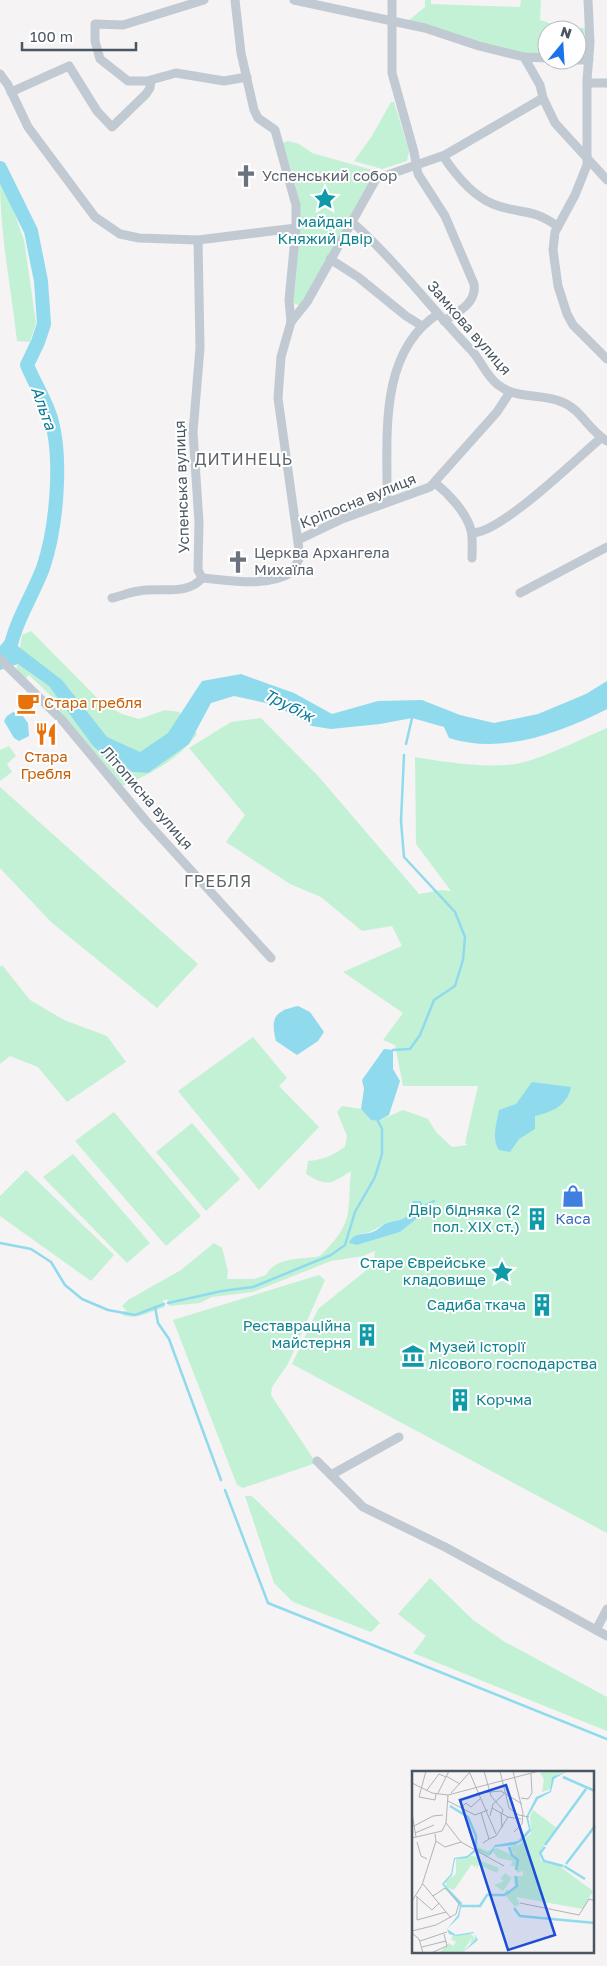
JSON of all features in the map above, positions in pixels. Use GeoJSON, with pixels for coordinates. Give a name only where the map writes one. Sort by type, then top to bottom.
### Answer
{"type":"FeatureCollection","features":[{"type":"Feature","properties":{"kind":"street"},"geometry":{"type":"LineString","coordinates":[[204,0],[122,25],[95,24],[96,46],[103,62],[128,81],[150,80],[176,73],[224,80],[247,77]]}},
{"type":"Feature","properties":{"kind":"street"},"geometry":{"type":"LineString","coordinates":[[235,0],[239,39],[256,114],[274,128],[294,192],[296,228],[288,300],[291,322]]}},
{"type":"Feature","properties":{"kind":"street"},"geometry":{"type":"LineString","coordinates":[[294,0],[425,28],[486,48],[524,57],[537,58]]}},
{"type":"Feature","properties":{"kind":"street"},"geometry":{"type":"LineString","coordinates":[[387,502],[386,442],[395,378],[408,346],[422,326],[469,303],[474,295],[474,284],[449,224],[420,181],[416,167],[392,73],[392,0]]}},
{"type":"Feature","properties":{"kind":"street"},"geometry":{"type":"LineString","coordinates":[[588,0],[590,60],[587,83],[588,159],[581,182],[553,240],[554,259],[558,286],[567,314],[573,325],[607,358]]}},
{"type":"Feature","properties":{"kind":"street"},"geometry":{"type":"LineString","coordinates":[[524,57],[540,84],[543,98],[558,128],[607,180]]}},
{"type":"Feature","properties":{"kind":"street"},"geometry":{"type":"LineString","coordinates":[[11,92],[69,66],[97,111],[112,127],[146,94],[150,80]]}},
{"type":"Feature","properties":{"kind":"street"},"geometry":{"type":"LineString","coordinates":[[0,74],[28,126],[101,222],[126,237],[198,240],[296,228]]}},
{"type":"Feature","properties":{"kind":"street"},"geometry":{"type":"LineString","coordinates":[[587,83],[607,83]]}},
{"type":"Feature","properties":{"kind":"street"},"geometry":{"type":"LineString","coordinates":[[298,540],[278,398],[281,357],[291,322],[307,302],[351,221],[378,177],[416,167],[443,156],[543,98]]}},
{"type":"Feature","properties":{"kind":"street"},"geometry":{"type":"LineString","coordinates":[[443,156],[459,177],[487,200],[496,205],[541,215],[558,227]]}},
{"type":"Feature","properties":{"kind":"street","name":"Замкова вулиця"},"geometry":{"type":"LineString","coordinates":[[351,221],[392,261],[473,352],[492,380],[510,392],[564,402],[577,412],[604,440]]}},
{"type":"Feature","properties":{"kind":"street","name":"Успенська вулиця"},"geometry":{"type":"LineString","coordinates":[[198,240],[200,348],[193,432],[199,522],[198,570],[202,578]]}},
{"type":"Feature","properties":{"kind":"street"},"geometry":{"type":"LineString","coordinates":[[330,259],[358,277],[398,310],[422,326]]}},
{"type":"Feature","properties":{"kind":"street","name":"Кріпосна вулиця"},"geometry":{"type":"LineString","coordinates":[[202,578],[259,581],[288,574],[299,561],[298,540],[342,519],[387,502],[418,493],[435,483],[497,412],[510,392]]}},
{"type":"Feature","properties":{"kind":"street"},"geometry":{"type":"LineString","coordinates":[[472,533],[489,530],[503,521],[604,440]]}},
{"type":"Feature","properties":{"kind":"street"},"geometry":{"type":"LineString","coordinates":[[435,483],[452,499],[472,533],[472,558]]}},
{"type":"Feature","properties":{"kind":"street"},"geometry":{"type":"LineString","coordinates":[[520,593],[607,547]]}},
{"type":"Feature","properties":{"kind":"street"},"geometry":{"type":"LineString","coordinates":[[112,598],[139,590],[187,588],[196,585],[202,578]]}},
{"type":"Feature","properties":{"kind":"street","name":"Літописна вулиця"},"geometry":{"type":"LineString","coordinates":[[0,659],[62,720],[146,821],[271,958]]}},
{"type":"Feature","properties":{"kind":"street"},"geometry":{"type":"LineString","coordinates":[[331,1475],[399,1437]]}},
{"type":"Feature","properties":{"kind":"street"},"geometry":{"type":"LineString","coordinates":[[316,1460],[363,1507],[445,1548],[607,1636]]}},
{"type":"Feature","properties":{"kind":"street"},"geometry":{"type":"LineString","coordinates":[[596,1630],[607,1609]]}},
{"type":"Feature","properties":{"kind":"green space"},"geometry":{"type":"Polygon","coordinates":[[[425,0],[431,0],[431,4],[520,7],[521,0],[541,0],[540,20],[537,20],[537,55],[500,50],[408,21],[425,7],[425,0]]]}},
{"type":"Feature","properties":{"kind":"green space"},"geometry":{"type":"Polygon","coordinates":[[[391,102],[394,102],[409,151],[407,161],[382,169],[354,161],[372,136],[391,102]]]}},
{"type":"Feature","properties":{"kind":"green space"},"geometry":{"type":"Polygon","coordinates":[[[288,141],[299,144],[312,153],[376,171],[301,305],[292,302],[300,212],[295,182],[283,143],[288,141]]]}},
{"type":"Feature","properties":{"kind":"green space"},"geometry":{"type":"Polygon","coordinates":[[[0,181],[7,193],[24,240],[36,323],[30,342],[17,341],[4,241],[0,181]]]}},
{"type":"Feature","properties":{"kind":"green space"},"geometry":{"type":"Polygon","coordinates":[[[31,631],[103,704],[122,714],[139,719],[165,710],[179,712],[197,734],[181,752],[162,766],[120,787],[48,703],[53,698],[29,675],[24,680],[16,672],[22,635],[31,631]]]}},
{"type":"Feature","properties":{"kind":"green space"},"geometry":{"type":"Polygon","coordinates":[[[261,718],[319,777],[419,894],[441,890],[451,891],[416,844],[415,757],[473,765],[518,764],[543,756],[607,728],[607,1533],[292,1364],[318,1309],[373,1265],[375,1251],[363,1256],[331,1261],[253,1292],[212,1297],[200,1303],[169,1306],[167,1299],[163,1301],[165,1307],[149,1313],[133,1317],[122,1315],[123,1311],[127,1311],[122,1306],[128,1300],[181,1270],[214,1243],[222,1248],[228,1271],[227,1279],[254,1279],[266,1275],[276,1265],[283,1262],[320,1256],[344,1226],[349,1208],[351,1171],[330,1182],[320,1181],[306,1174],[308,1161],[328,1157],[345,1147],[347,1136],[337,1112],[342,1106],[361,1109],[371,1120],[378,1121],[403,1110],[428,1119],[436,1132],[452,1147],[468,1145],[465,1143],[478,1086],[403,1086],[395,1045],[383,1040],[403,1013],[343,972],[402,946],[392,926],[362,931],[321,897],[290,884],[226,842],[245,815],[189,748],[231,722],[261,718]],[[410,1207],[410,1214],[403,1219],[388,1223],[370,1232],[359,1234],[357,1245],[400,1232],[425,1212],[410,1207]]]}},
{"type":"Feature","properties":{"kind":"green space"},"geometry":{"type":"Polygon","coordinates":[[[9,746],[16,756],[7,764],[12,772],[0,781],[0,750],[9,746]]]}},
{"type":"Feature","properties":{"kind":"green space"},"geometry":{"type":"Polygon","coordinates":[[[0,787],[198,964],[157,1008],[51,922],[0,868],[0,787]]]}},
{"type":"Feature","properties":{"kind":"green space"},"geometry":{"type":"Polygon","coordinates":[[[2,965],[30,1000],[64,1020],[107,1036],[126,1062],[67,1102],[38,1067],[10,1056],[0,1064],[0,967],[2,965]]]}},
{"type":"Feature","properties":{"kind":"green space"},"geometry":{"type":"Polygon","coordinates":[[[253,1037],[287,1078],[279,1086],[319,1127],[259,1190],[178,1091],[253,1037]]]}},
{"type":"Feature","properties":{"kind":"green space"},"geometry":{"type":"Polygon","coordinates":[[[114,1112],[201,1216],[166,1246],[75,1141],[114,1112]]]}},
{"type":"Feature","properties":{"kind":"green space"},"geometry":{"type":"Polygon","coordinates":[[[192,1123],[240,1179],[206,1211],[156,1152],[192,1123]]]}},
{"type":"Feature","properties":{"kind":"green space"},"geometry":{"type":"Polygon","coordinates":[[[73,1154],[150,1243],[127,1263],[43,1177],[73,1154]]]}},
{"type":"Feature","properties":{"kind":"green space"},"geometry":{"type":"Polygon","coordinates":[[[26,1170],[114,1255],[91,1281],[0,1216],[0,1196],[26,1170]]]}},
{"type":"Feature","properties":{"kind":"green space"},"geometry":{"type":"Polygon","coordinates":[[[319,1275],[325,1280],[288,1364],[272,1387],[271,1395],[316,1463],[243,1488],[237,1485],[173,1320],[319,1275]]]}},
{"type":"Feature","properties":{"kind":"green space"},"geometry":{"type":"Polygon","coordinates":[[[245,1496],[252,1496],[380,1623],[371,1632],[293,1602],[274,1583],[245,1496]]]}},
{"type":"Feature","properties":{"kind":"green space"},"geometry":{"type":"Polygon","coordinates":[[[430,1578],[473,1620],[505,1642],[607,1697],[607,1731],[413,1653],[426,1636],[398,1614],[430,1578]]]}},
{"type":"Feature","properties":{"kind":"water","name":"Трубіж"},"geometry":{"type":"Polygon","coordinates":[[[10,634],[14,637],[15,644],[62,680],[107,737],[140,752],[168,733],[202,681],[241,674],[294,693],[332,714],[378,701],[422,700],[460,715],[494,723],[538,714],[586,694],[607,681],[607,709],[570,726],[530,739],[510,743],[489,744],[469,743],[449,738],[444,727],[412,718],[380,724],[331,729],[312,726],[275,705],[234,696],[211,703],[189,744],[148,773],[123,771],[93,746],[49,686],[18,664],[0,670],[0,646],[10,634]]]}},
{"type":"Feature","properties":{"kind":"water"},"geometry":{"type":"Polygon","coordinates":[[[13,712],[22,715],[28,723],[29,736],[19,741],[14,738],[4,721],[13,712]]]}},
{"type":"Feature","properties":{"kind":"water"},"geometry":{"type":"Polygon","coordinates":[[[298,1006],[310,1012],[324,1032],[318,1041],[297,1055],[276,1041],[274,1021],[279,1013],[298,1006]]]}},
{"type":"Feature","properties":{"kind":"water"},"geometry":{"type":"Polygon","coordinates":[[[384,1049],[393,1050],[393,1069],[400,1081],[389,1115],[378,1121],[371,1120],[361,1109],[364,1089],[362,1080],[384,1049]]]}},
{"type":"Feature","properties":{"kind":"water"},"geometry":{"type":"Polygon","coordinates":[[[532,1082],[571,1087],[566,1099],[558,1107],[535,1116],[535,1129],[519,1139],[510,1152],[499,1150],[495,1136],[499,1110],[516,1104],[532,1082]]]}},
{"type":"Feature","properties":{"kind":"water"},"geometry":{"type":"Polygon","coordinates":[[[413,1201],[421,1201],[425,1212],[400,1232],[357,1245],[349,1243],[357,1235],[371,1232],[385,1224],[406,1217],[410,1214],[413,1201]]]}},
{"type":"Feature","properties":{"kind":"waterway","name":"Альта"},"geometry":{"type":"LineString","coordinates":[[0,168],[31,231],[41,281],[44,324],[27,365],[48,410],[53,427],[57,467],[55,511],[48,551],[39,579],[15,630],[9,653]]}},
{"type":"Feature","properties":{"kind":"waterway"},"geometry":{"type":"LineString","coordinates":[[406,744],[412,718]]}},
{"type":"Feature","properties":{"kind":"waterway"},"geometry":{"type":"LineString","coordinates":[[393,1050],[410,1049],[420,1035],[434,1000],[455,986],[463,960],[465,937],[455,912],[404,857],[401,821],[404,755]]}},
{"type":"Feature","properties":{"kind":"waterway"},"geometry":{"type":"LineString","coordinates":[[168,1303],[222,1291],[253,1287],[331,1255],[345,1245],[355,1212],[375,1177],[382,1154],[382,1129],[378,1121]]}},
{"type":"Feature","properties":{"kind":"waterway"},"geometry":{"type":"LineString","coordinates":[[422,1207],[434,1201]]}},
{"type":"Feature","properties":{"kind":"waterway"},"geometry":{"type":"LineString","coordinates":[[0,1243],[31,1249],[51,1262],[65,1285],[82,1299],[108,1310],[135,1315],[164,1304]]}},
{"type":"Feature","properties":{"kind":"waterway"},"geometry":{"type":"LineString","coordinates":[[155,1307],[158,1323],[169,1339],[221,1480]]}},
{"type":"Feature","properties":{"kind":"waterway"},"geometry":{"type":"LineString","coordinates":[[225,1490],[268,1603],[607,1739]]}},
{"type":"Feature","properties":{"kind":"place","name":"Успенський собор"},"geometry":{"type":"Point","coordinates":[246,176]}},
{"type":"Feature","properties":{"kind":"place","name":"майдан Княжий Двір"},"geometry":{"type":"Point","coordinates":[325,199]}},
{"type":"Feature","properties":{"kind":"place","name":"Церква Архангела Михаїла"},"geometry":{"type":"Point","coordinates":[238,562]}},
{"type":"Feature","properties":{"kind":"place","name":"Стара гребля"},"geometry":{"type":"Point","coordinates":[28,703]}},
{"type":"Feature","properties":{"kind":"place","name":"Стара Гребля"},"geometry":{"type":"Point","coordinates":[46,734]}},
{"type":"Feature","properties":{"kind":"place","name":"Каса"},"geometry":{"type":"Point","coordinates":[573,1196]}},
{"type":"Feature","properties":{"kind":"place","name":"Двір бідняка (2 пол. XIX ст.)"},"geometry":{"type":"Point","coordinates":[537,1219]}},
{"type":"Feature","properties":{"kind":"place","name":"Старе Єврейське кладовище"},"geometry":{"type":"Point","coordinates":[502,1272]}},
{"type":"Feature","properties":{"kind":"place","name":"Садиба ткача"},"geometry":{"type":"Point","coordinates":[542,1305]}},
{"type":"Feature","properties":{"kind":"place","name":"Реставраційна майстерня"},"geometry":{"type":"Point","coordinates":[367,1335]}},
{"type":"Feature","properties":{"kind":"place","name":"Музей історії лісового господарства"},"geometry":{"type":"Point","coordinates":[413,1356]}},
{"type":"Feature","properties":{"kind":"place","name":"Корчма"},"geometry":{"type":"Point","coordinates":[460,1400]}},
{"type":"Feature","properties":{"kind":"district","name":"ДИТИНЕЦЬ"},"geometry":{"type":"Point","coordinates":[244,459]}},
{"type":"Feature","properties":{"kind":"district","name":"ГРЕБЛЯ"},"geometry":{"type":"Point","coordinates":[218,881]}}]}
